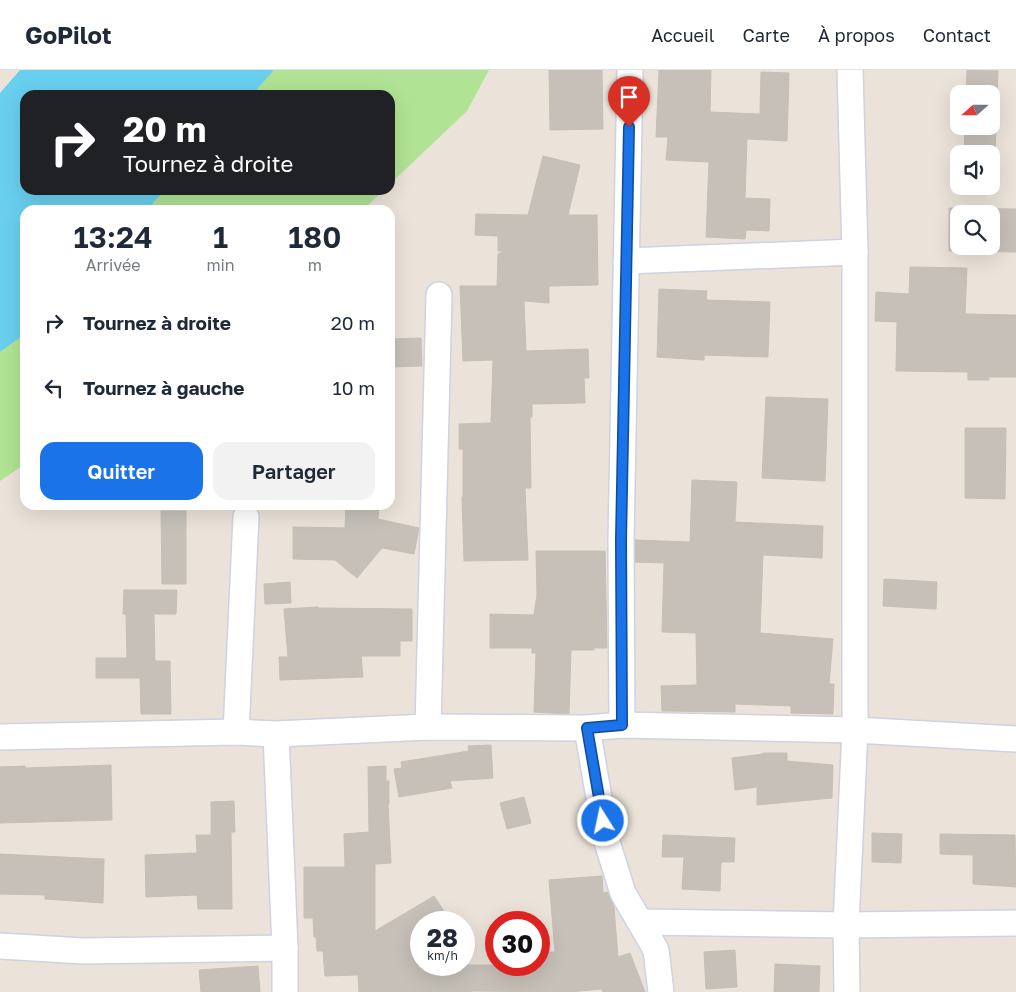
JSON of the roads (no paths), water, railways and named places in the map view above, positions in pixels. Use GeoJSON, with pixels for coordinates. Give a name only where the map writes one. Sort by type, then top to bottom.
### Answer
{"type":"FeatureCollection","features":[{"type":"Feature","properties":{"kind":"street"},"geometry":{"type":"LineString","coordinates":[[622,725],[621,540],[630,70]]}},
{"type":"Feature","properties":{"kind":"street"},"geometry":{"type":"LineString","coordinates":[[847,992],[846,925],[856,730],[855,252],[850,70]]}},
{"type":"Feature","properties":{"kind":"street"},"geometry":{"type":"LineString","coordinates":[[626,261],[855,252]]}},
{"type":"Feature","properties":{"kind":"street"},"geometry":{"type":"LineString","coordinates":[[428,727],[439,295]]}},
{"type":"Feature","properties":{"kind":"street"},"geometry":{"type":"LineString","coordinates":[[236,732],[246,517]]}},
{"type":"Feature","properties":{"kind":"street"},"geometry":{"type":"LineString","coordinates":[[0,737],[236,732],[276,734],[428,727],[587,728],[622,725],[856,730],[1016,739]]}},
{"type":"Feature","properties":{"kind":"street"},"geometry":{"type":"LineString","coordinates":[[587,728],[606,839],[624,893],[656,950],[660,992]]}},
{"type":"Feature","properties":{"kind":"street"},"geometry":{"type":"LineString","coordinates":[[276,734],[285,948],[285,992]]}},
{"type":"Feature","properties":{"kind":"street"},"geometry":{"type":"LineString","coordinates":[[641,922],[846,925],[1016,923]]}},
{"type":"Feature","properties":{"kind":"street"},"geometry":{"type":"LineString","coordinates":[[0,946],[83,950],[285,948]]}},
{"type":"Feature","properties":{"kind":"water"},"geometry":{"type":"Polygon","coordinates":[[[20,70],[274,70],[256,90],[20,90],[20,195],[160,195],[152,205],[20,205],[20,338],[0,352],[0,93],[20,70]]]}}]}
